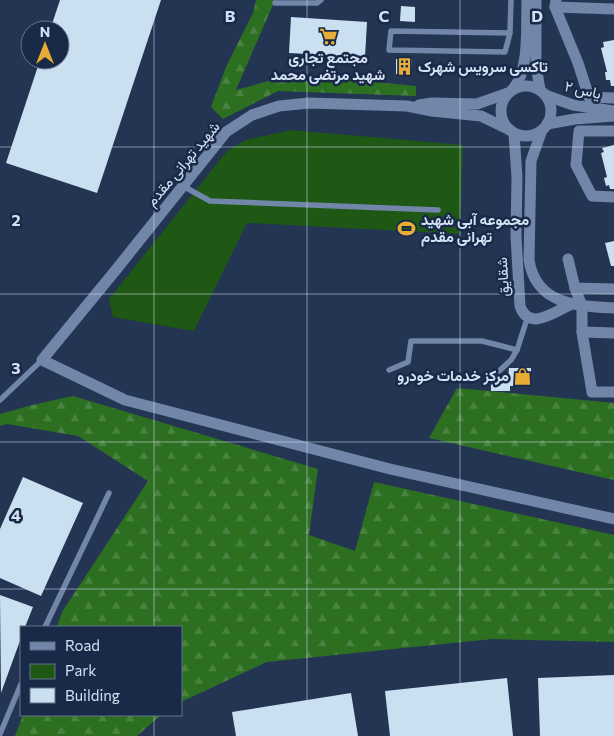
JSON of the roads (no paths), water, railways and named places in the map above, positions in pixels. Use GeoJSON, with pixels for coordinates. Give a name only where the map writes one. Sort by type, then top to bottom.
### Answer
{"type":"FeatureCollection","features":[{"type":"Feature","properties":{"kind":"street"},"geometry":{"type":"LineString","coordinates":[[527,0],[525,60],[519,83],[501,105],[505,125],[512,132],[528,136],[544,127],[614,98]]}},
{"type":"Feature","properties":{"kind":"street"},"geometry":{"type":"LineString","coordinates":[[536,0],[536,65],[543,93],[551,110],[544,127]]}},
{"type":"Feature","properties":{"kind":"street"},"geometry":{"type":"LineString","coordinates":[[586,130],[587,108],[578,63],[555,3],[614,9]]}},
{"type":"Feature","properties":{"kind":"street"},"geometry":{"type":"LineString","coordinates":[[511,91],[522,86],[532,86],[543,93]]}},
{"type":"Feature","properties":{"kind":"street","name":"شهید تهرانی مقدم"},"geometry":{"type":"LineString","coordinates":[[42,360],[226,132],[252,115],[279,106],[309,103],[407,106],[432,103],[476,104],[511,91]]}},
{"type":"Feature","properties":{"kind":"street","name":"یاس ۲"},"geometry":{"type":"LineString","coordinates":[[543,93],[573,105],[614,112]]}},
{"type":"Feature","properties":{"kind":"street","name":"شهید تهرانی مقدم"},"geometry":{"type":"LineString","coordinates":[[407,106],[432,111],[481,116],[512,132]]}},
{"type":"Feature","properties":{"kind":"street"},"geometry":{"type":"LineString","coordinates":[[587,108],[614,116]]}},
{"type":"Feature","properties":{"kind":"street","name":"شقایق"},"geometry":{"type":"LineString","coordinates":[[544,127],[531,161],[530,272],[535,281],[553,298],[577,305]]}},
{"type":"Feature","properties":{"kind":"street"},"geometry":{"type":"LineString","coordinates":[[614,131],[578,131],[576,165],[592,196],[614,197]]}},
{"type":"Feature","properties":{"kind":"street","name":"شقایق"},"geometry":{"type":"LineString","coordinates":[[512,132],[517,177],[516,236],[520,306],[522,314],[527,319]]}},
{"type":"Feature","properties":{"kind":"street"},"geometry":{"type":"LineString","coordinates":[[568,260],[575,288],[592,392],[614,392]]}},
{"type":"Feature","properties":{"kind":"street"},"geometry":{"type":"LineString","coordinates":[[575,288],[614,289]]}},
{"type":"Feature","properties":{"kind":"street"},"geometry":{"type":"LineString","coordinates":[[527,319],[540,319],[577,305],[614,308]]}},
{"type":"Feature","properties":{"kind":"street"},"geometry":{"type":"LineString","coordinates":[[582,332],[614,333]]}},
{"type":"Feature","properties":{"kind":"street"},"geometry":{"type":"LineString","coordinates":[[42,360],[125,400],[390,469],[614,519]]}},
{"type":"Feature","properties":{"kind":"lane"},"geometry":{"type":"LineString","coordinates":[[275,4],[317,3],[322,0]]}},
{"type":"Feature","properties":{"kind":"lane"},"geometry":{"type":"LineString","coordinates":[[510,34],[391,31],[389,50],[505,52],[510,34],[511,0]]}},
{"type":"Feature","properties":{"kind":"lane"},"geometry":{"type":"LineString","coordinates":[[183,186],[210,201],[438,210]]}},
{"type":"Feature","properties":{"kind":"lane"},"geometry":{"type":"LineString","coordinates":[[486,383],[511,360],[517,350],[527,319]]}},
{"type":"Feature","properties":{"kind":"lane"},"geometry":{"type":"LineString","coordinates":[[389,370],[408,362],[411,341],[482,341],[517,350]]}},
{"type":"Feature","properties":{"kind":"lane"},"geometry":{"type":"LineString","coordinates":[[0,400],[42,360]]}},
{"type":"Feature","properties":{"kind":"lane"},"geometry":{"type":"LineString","coordinates":[[45,626],[109,493]]}},
{"type":"Feature","properties":{"kind":"lane"},"geometry":{"type":"LineString","coordinates":[[0,734],[20,686]]}},
{"type":"Feature","properties":{"kind":"place","name":"مجتمع تجاری شهید مرتضی محمد"},"geometry":{"type":"Point","coordinates":[328,37]}},
{"type":"Feature","properties":{"kind":"place","name":"تاکسی سرویس شهرک"},"geometry":{"type":"Point","coordinates":[404,67]}},
{"type":"Feature","properties":{"kind":"place","name":"مجموعه آبی شهید تهرانی مقدم"},"geometry":{"type":"Point","coordinates":[407,229]}},
{"type":"Feature","properties":{"kind":"place","name":"مرکز خدمات خودرو"},"geometry":{"type":"Point","coordinates":[523,376]}}]}
